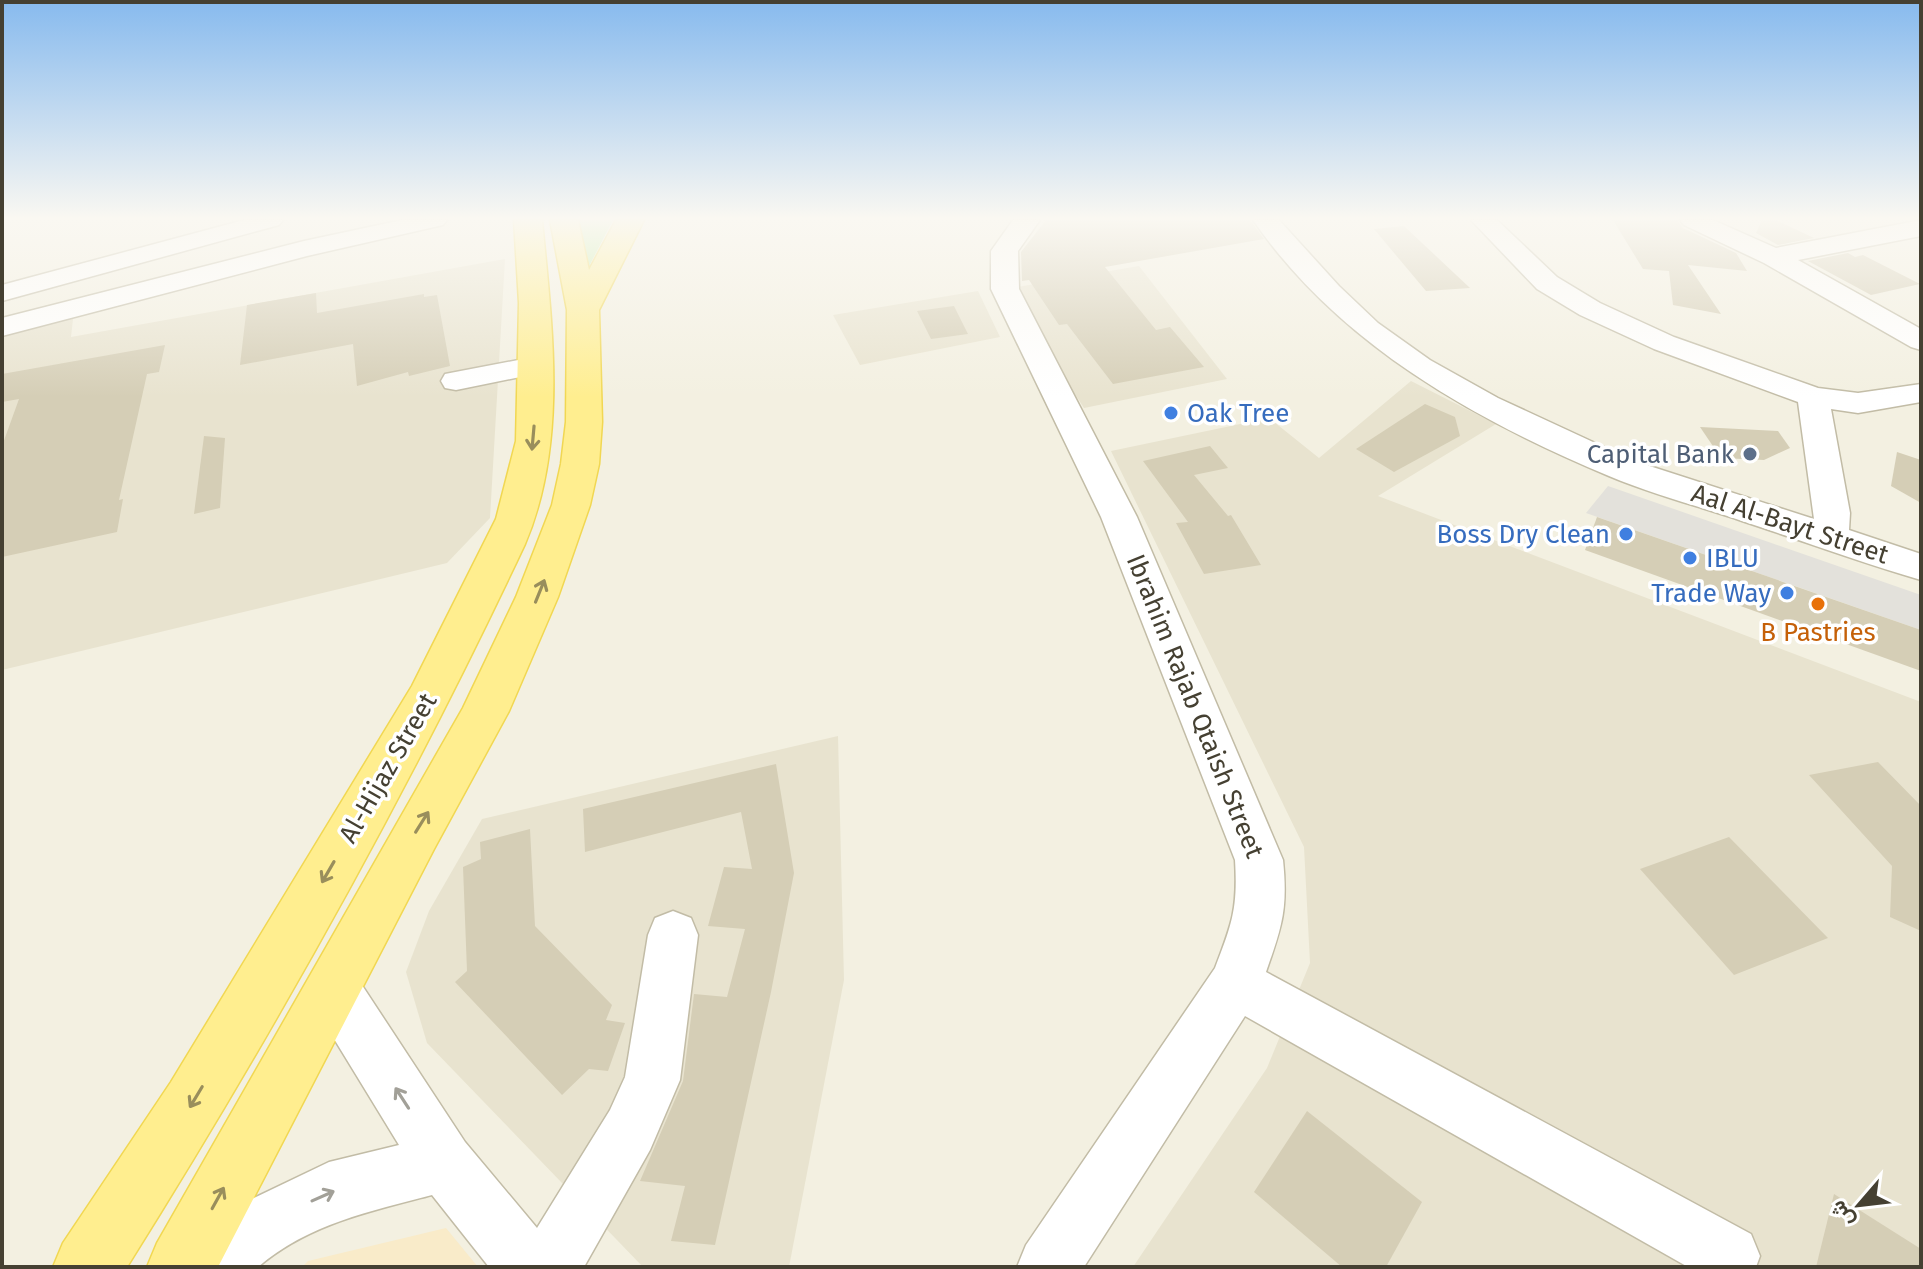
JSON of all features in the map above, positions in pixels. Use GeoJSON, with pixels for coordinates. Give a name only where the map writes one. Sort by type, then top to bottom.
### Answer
{"type":"FeatureCollection","features":[{"type":"Feature","properties":{"kind":"main road","name":"Al-Hijaz Street"},"geometry":{"type":"LineString","coordinates":[[87,1267],[193,1104],[438,681],[516,519],[534,441],[532,279]]}},
{"type":"Feature","properties":{"kind":"main road"},"geometry":{"type":"LineString","coordinates":[[181,1267],[485,711],[557,546],[580,464],[584,422],[583,310],[577,279]]}},
{"type":"Feature","properties":{"kind":"main road"},"geometry":{"type":"LineString","coordinates":[[583,310],[599,279]]}},
{"type":"Feature","properties":{"kind":"street"},"geometry":{"type":"LineString","coordinates":[[2,293],[55,279]]}},
{"type":"Feature","properties":{"kind":"street"},"geometry":{"type":"LineString","coordinates":[[2,327],[185,279]]}},
{"type":"Feature","properties":{"kind":"street","name":"Ibrahim Rajab Qtaish Street"},"geometry":{"type":"LineString","coordinates":[[1003,279],[1005,289],[1119,517],[1259,860],[1262,899],[1256,928],[1236,983],[1048,1267]]}},
{"type":"Feature","properties":{"kind":"street","name":"Aal Al-Bayt Street"},"geometry":{"type":"LineString","coordinates":[[1318,279],[1368,329],[1450,385],[1526,426],[1622,469],[1831,525],[1921,541]]}},
{"type":"Feature","properties":{"kind":"street","name":"Aal Al-Bayt Street"},"geometry":{"type":"LineString","coordinates":[[1350,279],[1378,311],[1418,340],[1511,395],[1628,446],[1717,478],[1831,525],[1921,567]]}},
{"type":"Feature","properties":{"kind":"street"},"geometry":{"type":"LineString","coordinates":[[1543,279],[1590,309],[1677,348],[1813,397],[1858,403],[1921,393]]}},
{"type":"Feature","properties":{"kind":"street"},"geometry":{"type":"LineString","coordinates":[[1812,279],[1921,341]]}},
{"type":"Feature","properties":{"kind":"street"},"geometry":{"type":"LineString","coordinates":[[456,381],[534,366]]}},
{"type":"Feature","properties":{"kind":"street"},"geometry":{"type":"LineString","coordinates":[[1813,397],[1831,525]]}},
{"type":"Feature","properties":{"kind":"street"},"geometry":{"type":"LineString","coordinates":[[549,1267],[630,1130],[652,1080],[673,935]]}},
{"type":"Feature","properties":{"kind":"street"},"geometry":{"type":"LineString","coordinates":[[1236,983],[1729,1256]]}},
{"type":"Feature","properties":{"kind":"street"},"geometry":{"type":"LineString","coordinates":[[333,988],[444,1163],[529,1267]]}},
{"type":"Feature","properties":{"kind":"street"},"geometry":{"type":"LineString","coordinates":[[211,1267],[253,1231],[329,1192],[444,1163]]}},
{"type":"Feature","properties":{"kind":"shaded area"},"geometry":{"type":"Polygon","coordinates":[[[392,279],[504,279],[490,518],[447,563],[2,670],[2,329],[74,310],[71,337],[392,279]]]}},
{"type":"Feature","properties":{"kind":"shaded area"},"geometry":{"type":"Polygon","coordinates":[[[1063,279],[1149,279],[1227,379],[1084,408],[1006,289],[1063,279]]]}},
{"type":"Feature","properties":{"kind":"shaded area"},"geometry":{"type":"Polygon","coordinates":[[[978,291],[1000,337],[860,365],[833,315],[978,291]]]}},
{"type":"Feature","properties":{"kind":"shaded area"},"geometry":{"type":"Polygon","coordinates":[[[1411,381],[1496,424],[1378,496],[1921,702],[1921,1267],[1133,1267],[1267,1068],[1310,963],[1304,847],[1111,451],[1269,418],[1319,458],[1411,381]]]}},
{"type":"Feature","properties":{"kind":"shaded area"},"geometry":{"type":"Polygon","coordinates":[[[1608,486],[1921,595],[1921,630],[1586,513],[1608,486]]]}},
{"type":"Feature","properties":{"kind":"shaded area"},"geometry":{"type":"Polygon","coordinates":[[[838,736],[844,980],[789,1267],[643,1267],[427,1043],[406,972],[429,911],[482,819],[838,736]]]}},
{"type":"Feature","properties":{"kind":"shaded area"},"geometry":{"type":"Polygon","coordinates":[[[446,1228],[478,1267],[302,1267],[308,1261],[446,1228]]]}},
{"type":"Feature","properties":{"kind":"building"},"geometry":{"type":"Polygon","coordinates":[[[1022,279],[1115,279],[1156,330],[1170,327],[1204,367],[1113,384],[1067,324],[1059,325],[1029,280],[1022,279]]]}},
{"type":"Feature","properties":{"kind":"building"},"geometry":{"type":"Polygon","coordinates":[[[1416,279],[1461,279],[1470,288],[1426,291],[1416,279]]]}},
{"type":"Feature","properties":{"kind":"building"},"geometry":{"type":"Polygon","coordinates":[[[1670,279],[1698,279],[1721,314],[1673,305],[1670,279]]]}},
{"type":"Feature","properties":{"kind":"building"},"geometry":{"type":"Polygon","coordinates":[[[1842,279],[1911,279],[1920,284],[1871,295],[1842,279]]]}},
{"type":"Feature","properties":{"kind":"building"},"geometry":{"type":"Polygon","coordinates":[[[316,293],[317,313],[424,294],[424,297],[437,295],[450,366],[409,376],[408,372],[357,386],[353,344],[240,365],[247,305],[316,293]]]}},
{"type":"Feature","properties":{"kind":"building"},"geometry":{"type":"Polygon","coordinates":[[[954,306],[968,334],[931,339],[917,311],[954,306]]]}},
{"type":"Feature","properties":{"kind":"building"},"geometry":{"type":"Polygon","coordinates":[[[165,345],[159,372],[147,374],[119,500],[123,499],[117,532],[2,557],[2,446],[19,399],[2,402],[2,374],[165,345]]]}},
{"type":"Feature","properties":{"kind":"building"},"geometry":{"type":"Polygon","coordinates":[[[1425,404],[1455,417],[1460,436],[1394,472],[1356,449],[1425,404]]]}},
{"type":"Feature","properties":{"kind":"building"},"geometry":{"type":"Polygon","coordinates":[[[1700,427],[1778,431],[1790,448],[1764,460],[1721,458],[1700,427]]]}},
{"type":"Feature","properties":{"kind":"building"},"geometry":{"type":"Polygon","coordinates":[[[204,436],[225,438],[220,508],[194,514],[204,436]]]}},
{"type":"Feature","properties":{"kind":"building"},"geometry":{"type":"Polygon","coordinates":[[[1210,446],[1228,468],[1194,475],[1228,516],[1231,515],[1261,565],[1204,574],[1176,523],[1188,522],[1143,461],[1210,446]]]}},
{"type":"Feature","properties":{"kind":"building"},"geometry":{"type":"Polygon","coordinates":[[[1897,452],[1921,460],[1921,503],[1891,486],[1897,452]]]}},
{"type":"Feature","properties":{"kind":"building"},"geometry":{"type":"Polygon","coordinates":[[[1597,517],[1921,630],[1921,671],[1585,550],[1597,517]]]}},
{"type":"Feature","properties":{"kind":"building"},"geometry":{"type":"Polygon","coordinates":[[[1878,762],[1921,806],[1921,931],[1890,917],[1892,866],[1809,775],[1878,762]]]}},
{"type":"Feature","properties":{"kind":"building"},"geometry":{"type":"Polygon","coordinates":[[[776,764],[794,873],[771,992],[715,1245],[671,1241],[685,1186],[640,1181],[683,1081],[694,994],[727,997],[745,929],[708,926],[724,867],[752,869],[741,812],[585,852],[583,809],[776,764]]]}},
{"type":"Feature","properties":{"kind":"building"},"geometry":{"type":"Polygon","coordinates":[[[530,829],[535,926],[612,1005],[606,1020],[625,1023],[608,1071],[589,1069],[562,1095],[455,982],[467,971],[463,867],[481,859],[480,842],[530,829]]]}},
{"type":"Feature","properties":{"kind":"building"},"geometry":{"type":"Polygon","coordinates":[[[1729,837],[1828,938],[1734,975],[1640,869],[1729,837]]]}},
{"type":"Feature","properties":{"kind":"building"},"geometry":{"type":"Polygon","coordinates":[[[1307,1111],[1422,1202],[1386,1267],[1342,1267],[1254,1192],[1307,1111]]]}},
{"type":"Feature","properties":{"kind":"building"},"geometry":{"type":"Polygon","coordinates":[[[1834,1194],[1921,1249],[1921,1267],[1816,1267],[1834,1194]]]}},
{"type":"Feature","properties":{"kind":"place","name":"Oak Tree"},"geometry":{"type":"Point","coordinates":[1171,413]}},
{"type":"Feature","properties":{"kind":"place","name":"Capital Bank"},"geometry":{"type":"Point","coordinates":[1750,454]}},
{"type":"Feature","properties":{"kind":"place","name":"Boss Dry Clean"},"geometry":{"type":"Point","coordinates":[1626,534]}},
{"type":"Feature","properties":{"kind":"place","name":"IBLU"},"geometry":{"type":"Point","coordinates":[1690,558]}},
{"type":"Feature","properties":{"kind":"place","name":"Trade Way"},"geometry":{"type":"Point","coordinates":[1787,593]}},
{"type":"Feature","properties":{"kind":"place","name":"B Pastries"},"geometry":{"type":"Point","coordinates":[1818,604]}}]}
